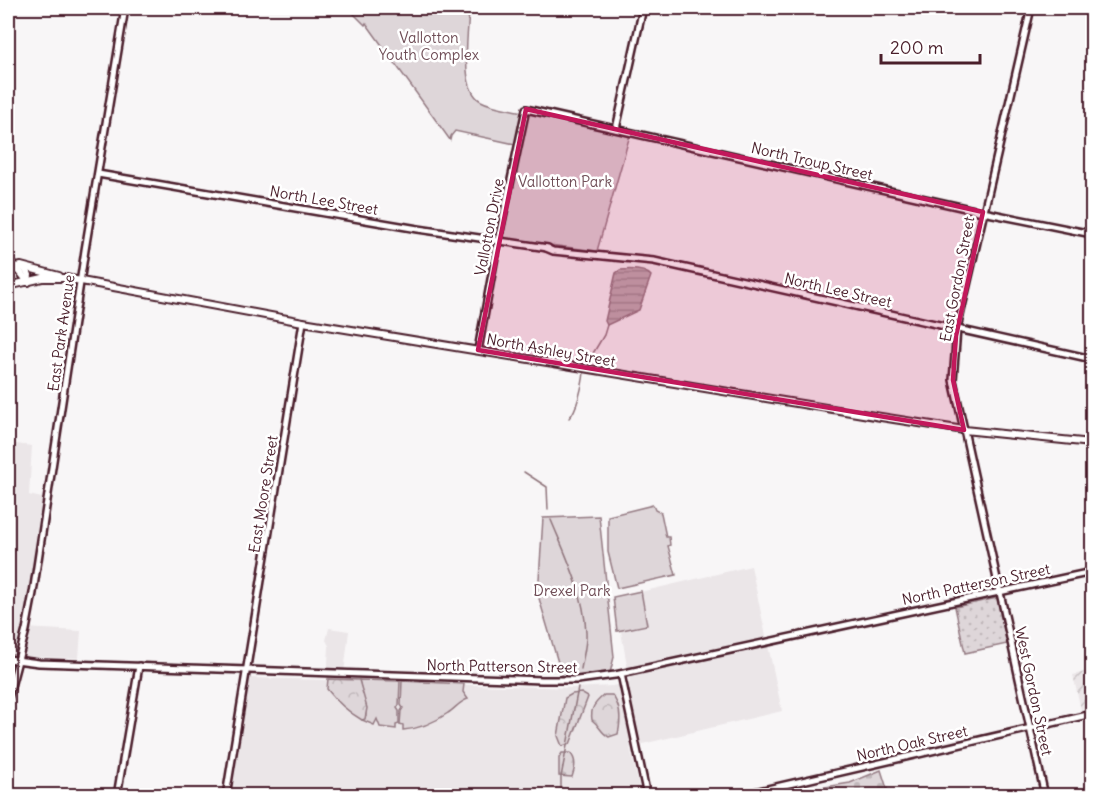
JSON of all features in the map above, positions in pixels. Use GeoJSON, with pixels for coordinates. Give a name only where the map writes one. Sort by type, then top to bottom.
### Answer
{"type":"FeatureCollection","features":[{"type":"Feature","properties":{"kind":"main road"},"geometry":{"type":"LineString","coordinates":[[21,266],[29,275],[28,282]]}},
{"type":"Feature","properties":{"kind":"main road"},"geometry":{"type":"LineString","coordinates":[[9,267],[21,266],[51,272],[65,278]]}},
{"type":"Feature","properties":{"kind":"main road"},"geometry":{"type":"LineString","coordinates":[[9,267],[20,272],[28,282]]}},
{"type":"Feature","properties":{"kind":"main road","name":"North Ashley Street"},"geometry":{"type":"LineString","coordinates":[[8,286],[52,277],[65,278],[303,322],[964,430],[1092,443]]}},
{"type":"Feature","properties":{"kind":"street","name":"East Park Avenue"},"geometry":{"type":"LineString","coordinates":[[8,698],[33,593],[125,8]]}},
{"type":"Feature","properties":{"kind":"street"},"geometry":{"type":"LineString","coordinates":[[616,129],[643,8]]}},
{"type":"Feature","properties":{"kind":"street","name":"East Gordon Street"},"geometry":{"type":"LineString","coordinates":[[1000,591],[953,380],[957,329],[1031,8]]}},
{"type":"Feature","properties":{"kind":"street","name":"North Troup Street"},"geometry":{"type":"LineString","coordinates":[[526,109],[983,212],[1092,234]]}},
{"type":"Feature","properties":{"kind":"street","name":"Vallotton Drive"},"geometry":{"type":"LineString","coordinates":[[478,350],[526,109]]}},
{"type":"Feature","properties":{"kind":"street","name":"North Lee Street"},"geometry":{"type":"LineString","coordinates":[[98,174],[553,251],[653,261],[1092,359]]}},
{"type":"Feature","properties":{"kind":"street","name":"East Moore Street"},"geometry":{"type":"LineString","coordinates":[[226,795],[303,322]]}},
{"type":"Feature","properties":{"kind":"street","name":"North Patterson Street"},"geometry":{"type":"LineString","coordinates":[[8,659],[139,666],[568,681],[621,674],[1092,572]]}},
{"type":"Feature","properties":{"kind":"street","name":"West Gordon Street"},"geometry":{"type":"LineString","coordinates":[[1000,591],[1045,795]]}},
{"type":"Feature","properties":{"kind":"street"},"geometry":{"type":"LineString","coordinates":[[117,795],[139,666]]}},
{"type":"Feature","properties":{"kind":"street"},"geometry":{"type":"LineString","coordinates":[[621,674],[647,795]]}},
{"type":"Feature","properties":{"kind":"street","name":"North Oak Street"},"geometry":{"type":"LineString","coordinates":[[737,795],[1092,714]]}},
{"type":"Feature","properties":{"kind":"highlighted area"},"geometry":{"type":"Polygon","coordinates":[[[526,109],[983,212],[956,336],[953,380],[964,430],[478,350],[526,109]]]}},
{"type":"Feature","properties":{"kind":"shaded area"},"geometry":{"type":"Polygon","coordinates":[[[620,270],[641,271],[651,276],[639,310],[607,325],[605,321],[615,277],[620,270]]]}},
{"type":"Feature","properties":{"kind":"shaded area"},"geometry":{"type":"Polygon","coordinates":[[[8,443],[32,446],[29,495],[46,499],[24,628],[81,631],[79,658],[23,657],[8,654],[8,443]]]}},
{"type":"Feature","properties":{"kind":"shaded area"},"geometry":{"type":"Polygon","coordinates":[[[751,566],[782,711],[630,747],[641,795],[231,796],[250,678],[327,680],[329,646],[326,640],[329,628],[349,631],[343,681],[573,688],[612,686],[630,682],[615,598],[751,566]]]}},
{"type":"Feature","properties":{"kind":"shaded area"},"geometry":{"type":"Polygon","coordinates":[[[1092,670],[1092,711],[1082,714],[1073,675],[1092,670]]]}},
{"type":"Feature","properties":{"kind":"green space","name":"Vallotton Youth Complex"},"geometry":{"type":"Polygon","coordinates":[[[348,8],[469,8],[466,58],[469,84],[481,101],[522,112],[515,144],[455,131],[450,140],[366,23],[365,25],[348,8]]]}},
{"type":"Feature","properties":{"kind":"green space","name":"Vallotton Park"},"geometry":{"type":"Polygon","coordinates":[[[531,112],[630,135],[597,251],[502,239],[527,116],[531,112]]]}},
{"type":"Feature","properties":{"kind":"green space"},"geometry":{"type":"Polygon","coordinates":[[[653,505],[655,510],[661,513],[666,537],[669,537],[670,545],[668,546],[676,575],[617,588],[608,552],[608,516],[653,505]]]}},
{"type":"Feature","properties":{"kind":"green space","name":"Drexel Park"},"geometry":{"type":"Polygon","coordinates":[[[599,516],[614,657],[610,673],[592,676],[562,676],[538,595],[543,518],[599,516]]]}},
{"type":"Feature","properties":{"kind":"green space"},"geometry":{"type":"Polygon","coordinates":[[[641,591],[647,625],[617,631],[613,597],[641,591]]]}},
{"type":"Feature","properties":{"kind":"green space"},"geometry":{"type":"Polygon","coordinates":[[[997,598],[1007,644],[965,653],[955,607],[997,598]]]}},
{"type":"Feature","properties":{"kind":"green space"},"geometry":{"type":"Polygon","coordinates":[[[328,679],[359,680],[367,708],[365,719],[362,720],[352,714],[335,698],[327,689],[328,679]]]}},
{"type":"Feature","properties":{"kind":"green space"},"geometry":{"type":"Polygon","coordinates":[[[359,680],[400,681],[397,708],[399,724],[396,725],[396,729],[380,727],[377,719],[374,725],[362,720],[366,715],[359,680]]]}},
{"type":"Feature","properties":{"kind":"green space"},"geometry":{"type":"Polygon","coordinates":[[[402,681],[464,684],[463,692],[468,699],[432,722],[403,730],[403,725],[400,724],[403,708],[401,705],[402,681]]]}},
{"type":"Feature","properties":{"kind":"green space"},"geometry":{"type":"Polygon","coordinates":[[[581,693],[588,697],[570,744],[562,746],[558,736],[565,698],[581,693]]]}},
{"type":"Feature","properties":{"kind":"green space"},"geometry":{"type":"Polygon","coordinates":[[[604,695],[612,695],[620,714],[618,734],[609,737],[592,720],[594,706],[604,695]]]}},
{"type":"Feature","properties":{"kind":"green space"},"geometry":{"type":"Polygon","coordinates":[[[562,753],[570,753],[574,758],[575,767],[572,777],[559,776],[559,758],[562,753]]]}},
{"type":"Feature","properties":{"kind":"green space"},"geometry":{"type":"Polygon","coordinates":[[[881,770],[889,795],[776,795],[850,783],[881,770]]]}},
{"type":"Feature","properties":{"kind":"waterway"},"geometry":{"type":"LineString","coordinates":[[586,365],[604,335],[607,325]]}},
{"type":"Feature","properties":{"kind":"waterway"},"geometry":{"type":"LineString","coordinates":[[569,418],[577,403],[584,372]]}},
{"type":"Feature","properties":{"kind":"waterway"},"geometry":{"type":"LineString","coordinates":[[524,472],[547,487],[548,510]]}},
{"type":"Feature","properties":{"kind":"waterway"},"geometry":{"type":"LineString","coordinates":[[551,520],[573,575],[585,617],[586,637],[581,669]]}},
{"type":"Feature","properties":{"kind":"waterway"},"geometry":{"type":"LineString","coordinates":[[561,796],[561,777],[578,688]]}}]}
